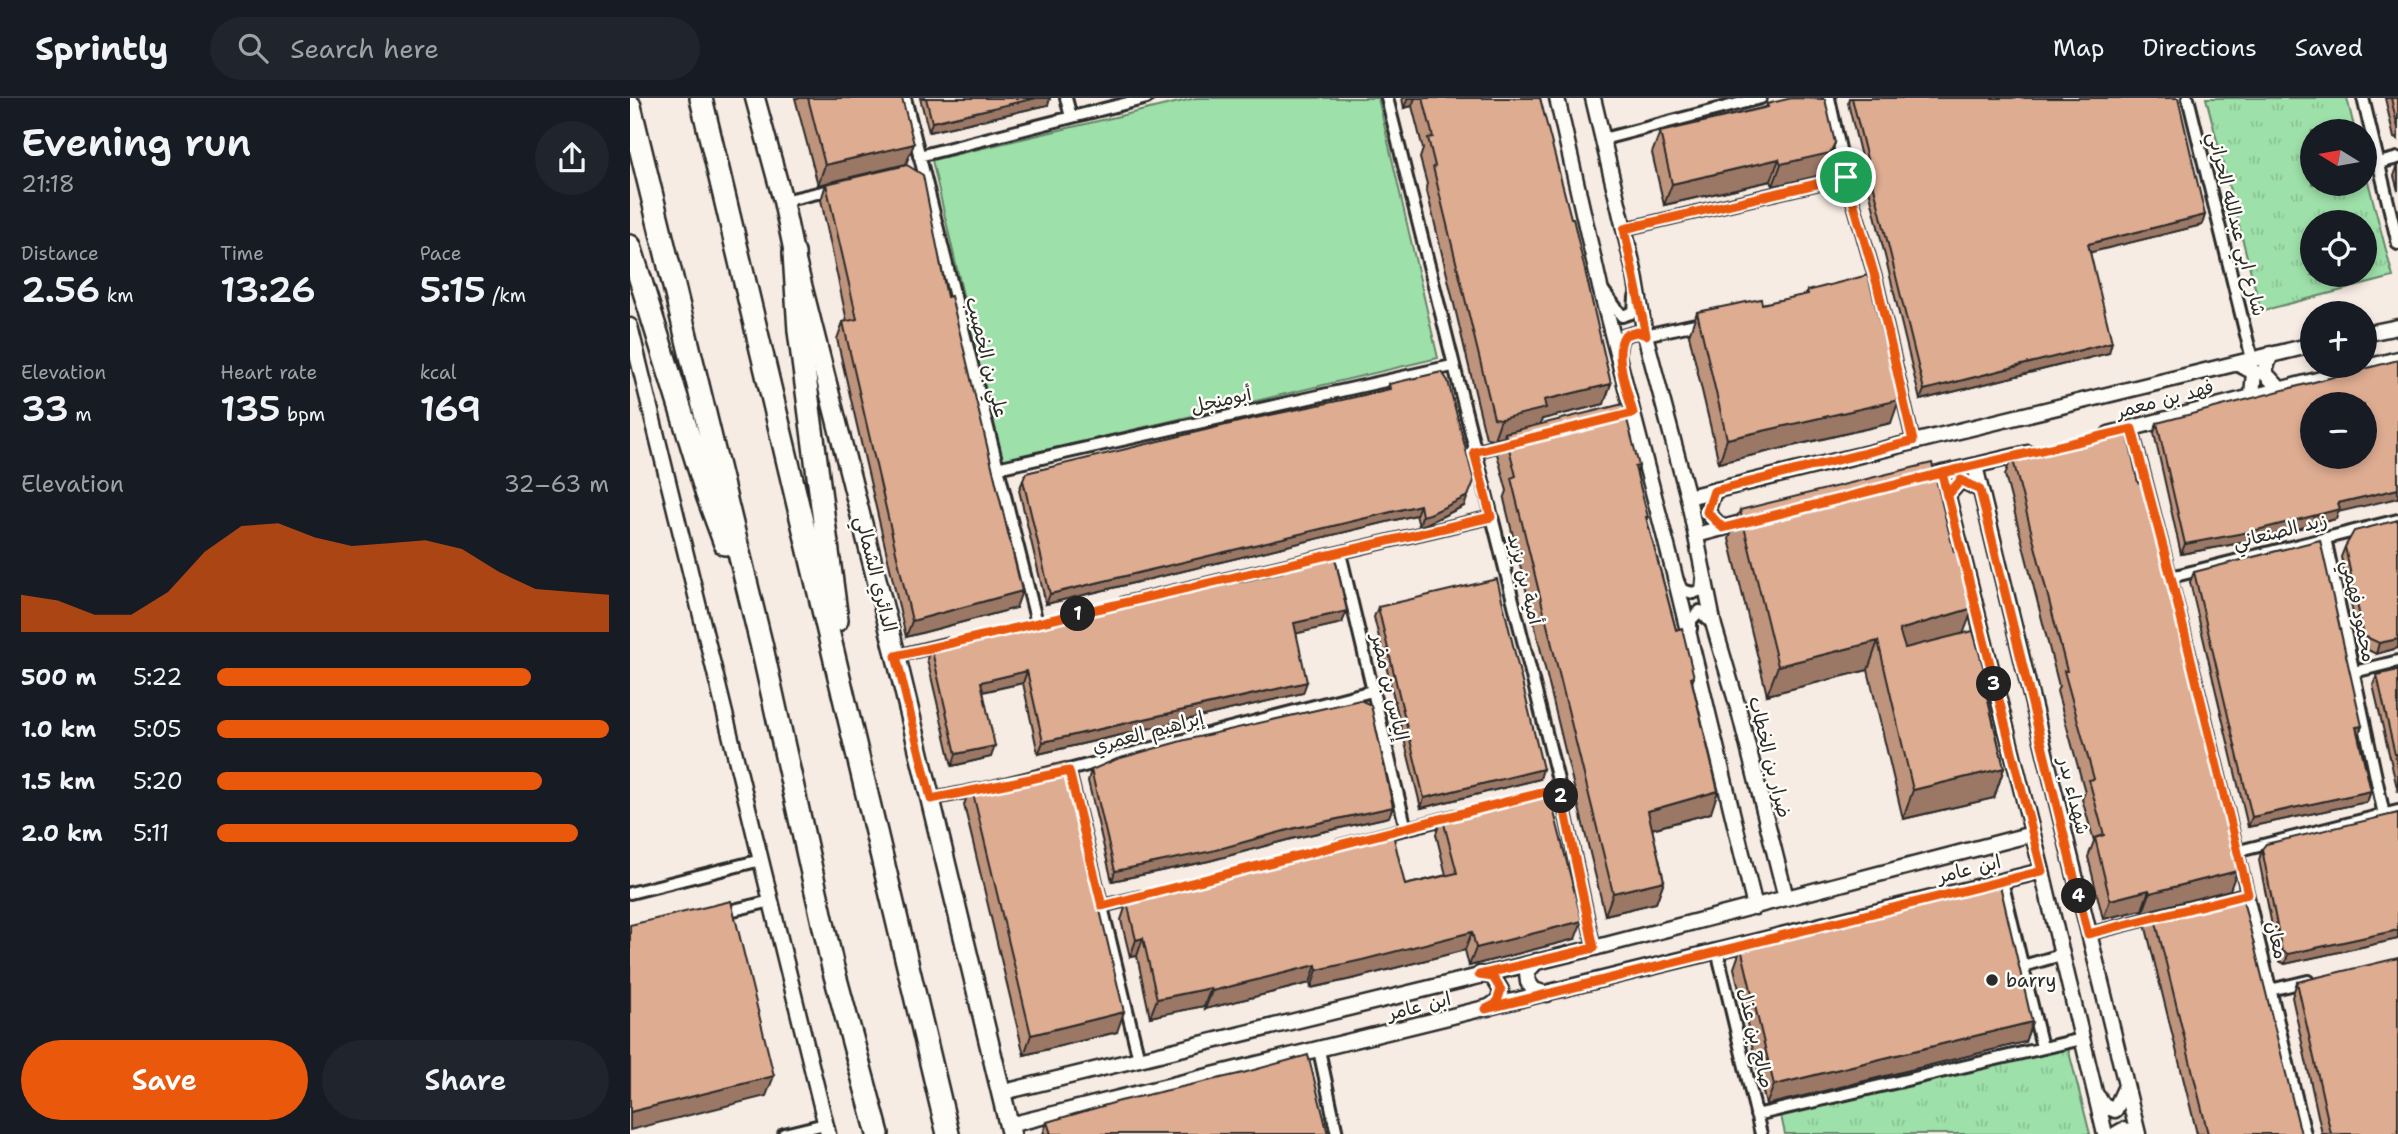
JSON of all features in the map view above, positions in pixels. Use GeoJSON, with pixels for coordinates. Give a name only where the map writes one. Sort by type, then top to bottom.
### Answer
{"type":"FeatureCollection","features":[{"type":"Feature","properties":{"kind":"highway"},"geometry":{"type":"LineString","coordinates":[[701,98],[948,1134]]}},
{"type":"Feature","properties":{"kind":"highway"},"geometry":{"type":"LineString","coordinates":[[630,106],[761,643],[833,968],[878,1134]]}},
{"type":"Feature","properties":{"kind":"highway"},"geometry":{"type":"LineString","coordinates":[[630,246],[707,495],[761,643]]}},
{"type":"Feature","properties":{"kind":"highway"},"geometry":{"type":"LineString","coordinates":[[794,253],[799,331],[852,737]]}},
{"type":"Feature","properties":{"kind":"highway"},"geometry":{"type":"LineString","coordinates":[[929,1056],[955,1134]]}},
{"type":"Feature","properties":{"kind":"main road","name":"الدائري الشمالي"},"geometry":{"type":"LineString","coordinates":[[755,98],[896,656],[1010,1130]]}},
{"type":"Feature","properties":{"kind":"street","name":"علي بن الخصيب"},"geometry":{"type":"LineString","coordinates":[[905,98],[997,468],[1032,624],[1050,620]]}},
{"type":"Feature","properties":{"kind":"street"},"geometry":{"type":"LineString","coordinates":[[1066,98],[1071,117]]}},
{"type":"Feature","properties":{"kind":"street"},"geometry":{"type":"LineString","coordinates":[[919,156],[1147,98]]}},
{"type":"Feature","properties":{"kind":"street","name":"أمية بن يزيد"},"geometry":{"type":"LineString","coordinates":[[1387,98],[1452,366],[1560,788],[1594,948]]}},
{"type":"Feature","properties":{"kind":"street","name":"ضرار بن الخطاب"},"geometry":{"type":"LineString","coordinates":[[1557,98],[1619,354],[1626,414],[1673,569],[1755,907]]}},
{"type":"Feature","properties":{"kind":"street","name":"ضرار بن الخطاب"},"geometry":{"type":"LineString","coordinates":[[1593,98],[1635,275],[1646,335],[1688,497],[1703,582],[1701,590],[1682,590],[1673,569]]}},
{"type":"Feature","properties":{"kind":"street"},"geometry":{"type":"LineString","coordinates":[[1603,139],[1760,98]]}},
{"type":"Feature","properties":{"kind":"street"},"geometry":{"type":"LineString","coordinates":[[1829,98],[1846,177],[1877,284],[1913,441]]}},
{"type":"Feature","properties":{"kind":"street","name":"شارع ابي عبدالله الحراني"},"geometry":{"type":"LineString","coordinates":[[2188,98],[2245,361]]}},
{"type":"Feature","properties":{"kind":"street"},"geometry":{"type":"LineString","coordinates":[[2363,98],[2398,244]]}},
{"type":"Feature","properties":{"kind":"street"},"geometry":{"type":"LineString","coordinates":[[2379,163],[2398,158]]}},
{"type":"Feature","properties":{"kind":"street"},"geometry":{"type":"LineString","coordinates":[[909,171],[922,168]]}},
{"type":"Feature","properties":{"kind":"street"},"geometry":{"type":"LineString","coordinates":[[1624,229],[1846,177]]}},
{"type":"Feature","properties":{"kind":"street"},"geometry":{"type":"LineString","coordinates":[[783,201],[843,188]]}},
{"type":"Feature","properties":{"kind":"street","name":"ضرار بن الخطاب"},"geometry":{"type":"LineString","coordinates":[[1601,287],[1622,316],[1634,312],[1635,275]]}},
{"type":"Feature","properties":{"kind":"street"},"geometry":{"type":"LineString","coordinates":[[1864,287],[1877,284]]}},
{"type":"Feature","properties":{"kind":"street"},"geometry":{"type":"LineString","coordinates":[[1619,354],[1625,335],[1637,332],[1646,335],[1717,320]]}},
{"type":"Feature","properties":{"kind":"street"},"geometry":{"type":"LineString","coordinates":[[630,326],[827,1129],[784,1134]]}},
{"type":"Feature","properties":{"kind":"street"},"geometry":{"type":"LineString","coordinates":[[2377,331],[2398,327]]}},
{"type":"Feature","properties":{"kind":"street","name":"فهد بن معمر"},"geometry":{"type":"LineString","coordinates":[[1688,497],[2300,348]]}},
{"type":"Feature","properties":{"kind":"street"},"geometry":{"type":"LineString","coordinates":[[2271,354],[2264,372],[2280,388]]}},
{"type":"Feature","properties":{"kind":"street","name":"فهد بن معمر"},"geometry":{"type":"LineString","coordinates":[[2092,438],[2398,359]]}},
{"type":"Feature","properties":{"kind":"street"},"geometry":{"type":"LineString","coordinates":[[2245,361],[2254,372],[2252,396]]}},
{"type":"Feature","properties":{"kind":"street","name":"أبومنجل"},"geometry":{"type":"LineString","coordinates":[[997,468],[1452,366]]}},
{"type":"Feature","properties":{"kind":"street","name":"معان"},"geometry":{"type":"LineString","coordinates":[[2132,429],[2239,851],[2305,1134]]}},
{"type":"Feature","properties":{"kind":"street"},"geometry":{"type":"LineString","coordinates":[[1474,452],[1527,439]]}},
{"type":"Feature","properties":{"kind":"street"},"geometry":{"type":"LineString","coordinates":[[1903,483],[2040,450]]}},
{"type":"Feature","properties":{"kind":"street","name":"شهداء بدر"},"geometry":{"type":"LineString","coordinates":[[1975,466],[2138,1134]]}},
{"type":"Feature","properties":{"kind":"street"},"geometry":{"type":"LineString","coordinates":[[1942,473],[2105,1134]]}},
{"type":"Feature","properties":{"kind":"street"},"geometry":{"type":"LineString","coordinates":[[1947,496],[1961,480],[1980,490]]}},
{"type":"Feature","properties":{"kind":"street"},"geometry":{"type":"LineString","coordinates":[[1714,491],[1707,512],[1723,528]]}},
{"type":"Feature","properties":{"kind":"street"},"geometry":{"type":"LineString","coordinates":[[1116,605],[1491,517]]}},
{"type":"Feature","properties":{"kind":"street"},"geometry":{"type":"LineString","coordinates":[[1696,535],[1761,518]]}},
{"type":"Feature","properties":{"kind":"street","name":"زيد الصنعاني"},"geometry":{"type":"LineString","coordinates":[[2171,577],[2398,520]]}},
{"type":"Feature","properties":{"kind":"street","name":"محمود فهمي"},"geometry":{"type":"LineString","coordinates":[[2325,538],[2384,815]]}},
{"type":"Feature","properties":{"kind":"street","name":"إلياس بن مضر"},"geometry":{"type":"LineString","coordinates":[[1340,553],[1406,829]]}},
{"type":"Feature","properties":{"kind":"street","name":"ضرار بن الخطاب"},"geometry":{"type":"LineString","coordinates":[[1699,558],[1714,626],[1739,711],[1786,898]]}},
{"type":"Feature","properties":{"kind":"street"},"geometry":{"type":"LineString","coordinates":[[1690,643],[1691,620],[1700,611],[1714,626]]}},
{"type":"Feature","properties":{"kind":"street"},"geometry":{"type":"LineString","coordinates":[[896,656],[958,641]]}},
{"type":"Feature","properties":{"kind":"street"},"geometry":{"type":"LineString","coordinates":[[2354,672],[2398,661]]}},
{"type":"Feature","properties":{"kind":"street","name":"إبراهيم العمري"},"geometry":{"type":"LineString","coordinates":[[1044,776],[1372,691]]}},
{"type":"Feature","properties":{"kind":"street"},"geometry":{"type":"LineString","coordinates":[[1069,771],[1139,1059]]}},
{"type":"Feature","properties":{"kind":"street"},"geometry":{"type":"LineString","coordinates":[[931,799],[994,786]]}},
{"type":"Feature","properties":{"kind":"street"},"geometry":{"type":"LineString","coordinates":[[1547,792],[1560,788]]}},
{"type":"Feature","properties":{"kind":"street"},"geometry":{"type":"LineString","coordinates":[[2239,851],[2398,811]]}},
{"type":"Feature","properties":{"kind":"street"},"geometry":{"type":"LineString","coordinates":[[1327,849],[1470,812]]}},
{"type":"Feature","properties":{"kind":"street","name":"ابن عامر"},"geometry":{"type":"LineString","coordinates":[[1000,1093],[1594,948],[2032,834]]}},
{"type":"Feature","properties":{"kind":"street"},"geometry":{"type":"LineString","coordinates":[[630,893],[761,860]]}},
{"type":"Feature","properties":{"kind":"street","name":"ابن عامر"},"geometry":{"type":"LineString","coordinates":[[1010,1130],[1717,950],[2042,871]]}},
{"type":"Feature","properties":{"kind":"street"},"geometry":{"type":"LineString","coordinates":[[2002,881],[2042,1047]]}},
{"type":"Feature","properties":{"kind":"street"},"geometry":{"type":"LineString","coordinates":[[1102,906],[1155,893]]}},
{"type":"Feature","properties":{"kind":"street"},"geometry":{"type":"LineString","coordinates":[[2235,897],[2248,894]]}},
{"type":"Feature","properties":{"kind":"street"},"geometry":{"type":"LineString","coordinates":[[707,917],[771,901]]}},
{"type":"Feature","properties":{"kind":"street"},"geometry":{"type":"LineString","coordinates":[[2088,934],[2181,911]]}},
{"type":"Feature","properties":{"kind":"street","name":"صالح بن عذل"},"geometry":{"type":"LineString","coordinates":[[1717,950],[1760,1134]]}},
{"type":"Feature","properties":{"kind":"street"},"geometry":{"type":"LineString","coordinates":[[2023,966],[2061,955]]}},
{"type":"Feature","properties":{"kind":"street"},"geometry":{"type":"LineString","coordinates":[[1542,959],[1530,967],[1527,977],[1534,990],[1549,993]]}},
{"type":"Feature","properties":{"kind":"street"},"geometry":{"type":"LineString","coordinates":[[1479,975],[1493,977],[1501,990],[1496,1004],[1486,1009]]}},
{"type":"Feature","properties":{"kind":"street"},"geometry":{"type":"LineString","coordinates":[[2270,990],[2321,978]]}},
{"type":"Feature","properties":{"kind":"street"},"geometry":{"type":"LineString","coordinates":[[1756,1115],[2082,1039]]}},
{"type":"Feature","properties":{"kind":"street"},"geometry":{"type":"LineString","coordinates":[[1319,1050],[1337,1134]]}},
{"type":"Feature","properties":{"kind":"street"},"geometry":{"type":"LineString","coordinates":[[2095,1093],[2102,1104],[2115,1110],[2126,1086]]}},
{"type":"Feature","properties":{"kind":"street"},"geometry":{"type":"LineString","coordinates":[[2116,1134],[2123,1130],[2130,1134]]}},
{"type":"Feature","properties":{"kind":"green space"},"geometry":{"type":"Polygon","coordinates":[[[1196,98],[1378,98],[1438,358],[1001,461],[932,160],[1196,98]]]}},
{"type":"Feature","properties":{"kind":"green space"},"geometry":{"type":"Polygon","coordinates":[[[2206,98],[2347,98],[2352,119],[2300,119],[2300,196],[2372,196],[2375,210],[2300,210],[2300,287],[2354,287],[2261,311],[2206,98]]]}},
{"type":"Feature","properties":{"kind":"green space"},"geometry":{"type":"Polygon","coordinates":[[[2377,216],[2393,277],[2377,281],[2377,216]]]}},
{"type":"Feature","properties":{"kind":"green space"},"geometry":{"type":"Polygon","coordinates":[[[2068,1048],[2090,1134],[1785,1134],[1780,1111],[2068,1048]]]}},
{"type":"Feature","properties":{"kind":"building"},"geometry":{"type":"Polygon","coordinates":[[[808,98],[902,98],[914,144],[825,165],[808,98]]]}},
{"type":"Feature","properties":{"kind":"building"},"geometry":{"type":"Polygon","coordinates":[[[926,98],[1036,98],[932,122],[926,98]]]}},
{"type":"Feature","properties":{"kind":"building"},"geometry":{"type":"Polygon","coordinates":[[[1423,98],[1540,98],[1573,218],[1611,384],[1544,400],[1546,408],[1501,419],[1494,418],[1433,167],[1435,166],[1428,138],[1433,137],[1423,98]]]}},
{"type":"Feature","properties":{"kind":"building"},"geometry":{"type":"Polygon","coordinates":[[[1792,98],[1825,99],[1835,143],[1830,153],[1781,164],[1779,159],[1672,184],[1660,132],[1768,107],[1767,104],[1792,98]]]}},
{"type":"Feature","properties":{"kind":"building"},"geometry":{"type":"Polygon","coordinates":[[[1852,98],[2178,98],[2205,215],[2088,244],[2112,342],[1924,390],[1852,98]]]}},
{"type":"Feature","properties":{"kind":"building"},"geometry":{"type":"Polygon","coordinates":[[[2391,98],[2398,98],[2398,128],[2391,98]]]}},
{"type":"Feature","properties":{"kind":"building"},"geometry":{"type":"Polygon","coordinates":[[[907,165],[923,175],[947,297],[951,296],[1022,591],[912,621],[843,322],[857,319],[826,184],[907,165]]]}},
{"type":"Feature","properties":{"kind":"building"},"geometry":{"type":"Polygon","coordinates":[[[1868,275],[1899,400],[1727,439],[1697,312],[1761,299],[1762,304],[1808,294],[1807,291],[1868,275]]]}},
{"type":"Feature","properties":{"kind":"building"},"geometry":{"type":"Polygon","coordinates":[[[2398,360],[2398,489],[2338,503],[2340,509],[2249,532],[2185,544],[2157,423],[2329,378],[2377,378],[2377,365],[2398,360]]]}},
{"type":"Feature","properties":{"kind":"building"},"geometry":{"type":"Polygon","coordinates":[[[1442,372],[1448,381],[1474,481],[1468,496],[1422,516],[1420,505],[1050,594],[1023,480],[1026,473],[1390,389],[1389,384],[1442,372]]]}},
{"type":"Feature","properties":{"kind":"building"},"geometry":{"type":"Polygon","coordinates":[[[1623,404],[1639,466],[1635,467],[1646,517],[1676,630],[1682,628],[1718,791],[1648,811],[1664,881],[1613,893],[1511,478],[1516,476],[1505,433],[1623,404]]]}},
{"type":"Feature","properties":{"kind":"building"},"geometry":{"type":"Polygon","coordinates":[[[2126,427],[2138,483],[2144,481],[2158,535],[2237,871],[2110,900],[2095,838],[2104,835],[2089,780],[2094,779],[2064,671],[2067,671],[2012,456],[2126,427]]]}},
{"type":"Feature","properties":{"kind":"building"},"geometry":{"type":"Polygon","coordinates":[[[1932,463],[1954,552],[1973,608],[1899,630],[1905,648],[1973,631],[1989,687],[1985,688],[2004,768],[1913,790],[1878,641],[1778,666],[1740,510],[1932,463]]]}},
{"type":"Feature","properties":{"kind":"building"},"geometry":{"type":"Polygon","coordinates":[[[2398,520],[2398,639],[2379,643],[2364,636],[2345,547],[2354,531],[2398,520]]]}},
{"type":"Feature","properties":{"kind":"building"},"geometry":{"type":"Polygon","coordinates":[[[2320,540],[2362,726],[2356,727],[2371,791],[2252,817],[2194,572],[2320,540]]]}},
{"type":"Feature","properties":{"kind":"building"},"geometry":{"type":"Polygon","coordinates":[[[1335,558],[1347,611],[1294,623],[1307,682],[1043,742],[1027,671],[981,682],[995,746],[956,754],[931,647],[1105,607],[1239,579],[1240,582],[1335,558]]]}},
{"type":"Feature","properties":{"kind":"building"},"geometry":{"type":"Polygon","coordinates":[[[1497,579],[1543,769],[1424,798],[1378,607],[1497,579]]]}},
{"type":"Feature","properties":{"kind":"building"},"geometry":{"type":"Polygon","coordinates":[[[2398,670],[2398,768],[2377,675],[2398,670]]]}},
{"type":"Feature","properties":{"kind":"building"},"geometry":{"type":"Polygon","coordinates":[[[1360,700],[1371,705],[1393,807],[1295,828],[1212,851],[1115,871],[1091,770],[1117,759],[1185,740],[1360,700]]]}},
{"type":"Feature","properties":{"kind":"building"},"geometry":{"type":"Polygon","coordinates":[[[1065,762],[1124,1012],[1031,1035],[971,785],[1065,762]]]}},
{"type":"Feature","properties":{"kind":"building"},"geometry":{"type":"Polygon","coordinates":[[[1548,789],[1582,921],[1476,948],[1472,932],[1317,970],[1316,965],[1212,991],[1211,988],[1157,999],[1143,938],[1136,940],[1127,902],[1133,894],[1286,859],[1286,856],[1393,834],[1405,885],[1457,873],[1442,816],[1548,789]]]}},
{"type":"Feature","properties":{"kind":"building"},"geometry":{"type":"Polygon","coordinates":[[[2398,813],[2398,930],[2288,954],[2282,951],[2262,849],[2266,844],[2398,813]]]}},
{"type":"Feature","properties":{"kind":"building"},"geometry":{"type":"Polygon","coordinates":[[[2000,885],[2032,1022],[1774,1085],[1741,948],[2000,885]]]}},
{"type":"Feature","properties":{"kind":"building"},"geometry":{"type":"Polygon","coordinates":[[[2240,888],[2301,1134],[2208,1134],[2153,910],[2240,888]]]}},
{"type":"Feature","properties":{"kind":"building"},"geometry":{"type":"Polygon","coordinates":[[[731,901],[774,1076],[630,1112],[630,925],[731,901]]]}},
{"type":"Feature","properties":{"kind":"building"},"geometry":{"type":"Polygon","coordinates":[[[2398,958],[2398,1134],[2331,1134],[2297,982],[2398,958]]]}},
{"type":"Feature","properties":{"kind":"building"},"geometry":{"type":"Polygon","coordinates":[[[1308,1055],[1328,1134],[1051,1134],[1047,1122],[1120,1101],[1308,1055]]]}},
{"type":"Feature","properties":{"kind":"place","name":"barry"},"geometry":{"type":"Point","coordinates":[1992,980]}},
{"type":"Feature","properties":{"kind":"route"},"geometry":{"type":"LineString","coordinates":[[1846,177],[1624,229],[1646,335],[1637,332],[1625,335],[1621,341],[1619,354],[1633,413],[1474,452],[1491,517],[896,656],[931,799],[1069,771],[1102,906],[1560,788],[1594,948],[1479,975],[1493,977],[1501,990],[1496,1004],[1486,1009],[2042,871],[2011,750],[1942,473],[2132,429],[2248,894],[2088,934],[1980,490],[1961,480],[1947,496],[1942,473],[1723,528],[1707,512],[1714,491],[1913,441],[1877,284],[1846,177]]}}]}
